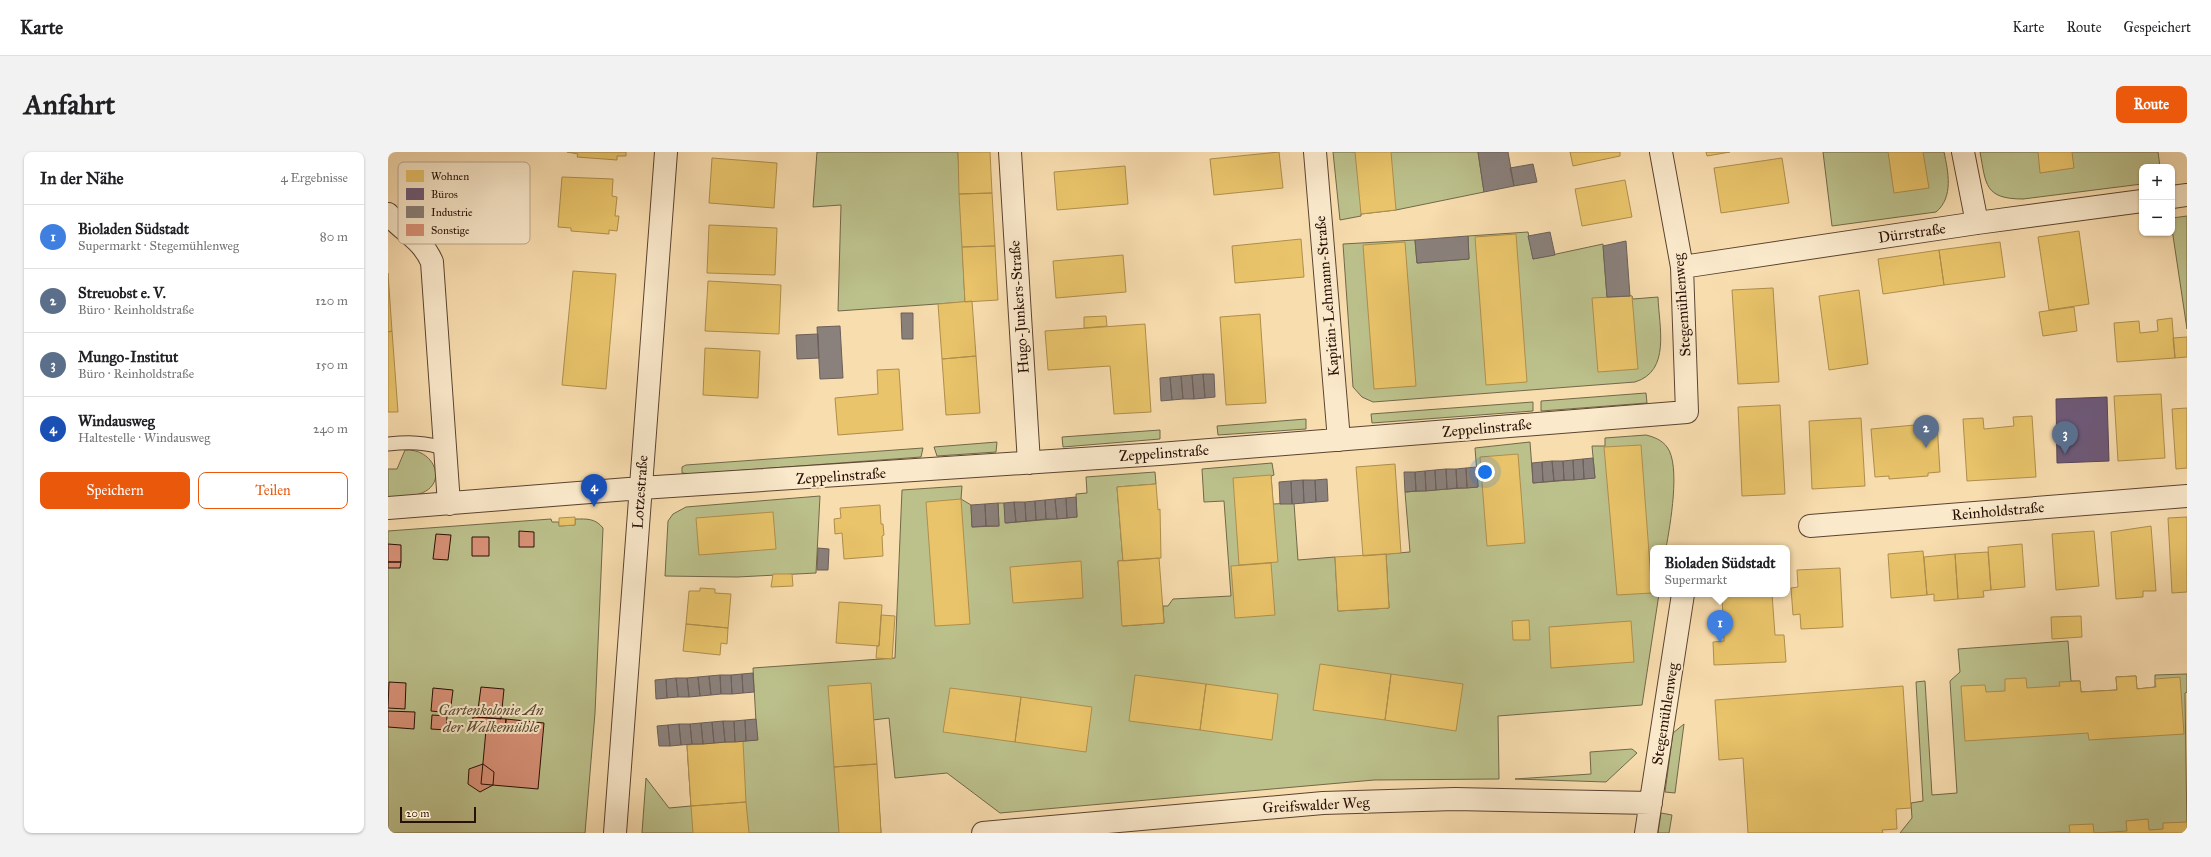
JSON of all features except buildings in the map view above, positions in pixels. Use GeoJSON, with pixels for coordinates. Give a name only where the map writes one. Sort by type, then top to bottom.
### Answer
{"type":"FeatureCollection","features":[{"type":"Feature","properties":{"kind":"street","name":"Lotzestraße"},"geometry":{"type":"LineString","coordinates":[[614,833],[666,152]]}},
{"type":"Feature","properties":{"kind":"street","name":"Hugo-Junkers-Straße"},"geometry":{"type":"LineString","coordinates":[[1010,152],[1029,463]]}},
{"type":"Feature","properties":{"kind":"street","name":"Kapitän-Lehmann-Straße"},"geometry":{"type":"LineString","coordinates":[[1315,152],[1339,440]]}},
{"type":"Feature","properties":{"kind":"street","name":"Stegemühlenweg"},"geometry":{"type":"LineString","coordinates":[[1660,152],[1682,267],[1687,412]]}},
{"type":"Feature","properties":{"kind":"street"},"geometry":{"type":"LineString","coordinates":[[1963,152],[1977,223]]}},
{"type":"Feature","properties":{"kind":"street"},"geometry":{"type":"LineString","coordinates":[[2175,197],[2187,195]]}},
{"type":"Feature","properties":{"kind":"street","name":"Dürrstraße"},"geometry":{"type":"LineString","coordinates":[[1682,267],[1977,223],[2139,201]]}},
{"type":"Feature","properties":{"kind":"street"},"geometry":{"type":"LineString","coordinates":[[388,214],[398,223]]}},
{"type":"Feature","properties":{"kind":"street"},"geometry":{"type":"LineString","coordinates":[[422,244],[427,250],[432,262],[449,504]]}},
{"type":"Feature","properties":{"kind":"street","name":"Zeppelinstraße"},"geometry":{"type":"LineString","coordinates":[[388,508],[641,488],[1029,463],[1687,412]]}},
{"type":"Feature","properties":{"kind":"street","name":"Reinholdstraße"},"geometry":{"type":"LineString","coordinates":[[1810,526],[2187,496]]}},
{"type":"Feature","properties":{"kind":"street","name":"Stegemühlenweg"},"geometry":{"type":"LineString","coordinates":[[1646,833],[1683,597]]}},
{"type":"Feature","properties":{"kind":"street","name":"Greifswalder Weg"},"geometry":{"type":"LineString","coordinates":[[983,833],[1323,803],[1455,799],[1651,802]]}},
{"type":"Feature","properties":{"kind":"lane"},"geometry":{"type":"LineString","coordinates":[[388,444],[414,442],[431,444],[446,449]]}},
{"type":"Feature","properties":{"kind":"green space"},"geometry":{"type":"Polygon","coordinates":[[[817,152],[958,152],[965,302],[838,311],[841,205],[813,207],[817,152]]]}},
{"type":"Feature","properties":{"kind":"green space"},"geometry":{"type":"Polygon","coordinates":[[[1333,152],[1478,152],[1484,192],[1396,210],[1361,214],[1361,216],[1340,220],[1333,152]]]}},
{"type":"Feature","properties":{"kind":"green space"},"geometry":{"type":"Polygon","coordinates":[[[1823,152],[1944,152],[1948,175],[1945,199],[1942,206],[1936,212],[1832,226],[1823,152]]]}},
{"type":"Feature","properties":{"kind":"green space"},"geometry":{"type":"Polygon","coordinates":[[[1980,152],[2158,152],[2160,164],[2139,164],[2139,184],[2023,199],[2010,198],[1994,193],[1989,188],[1984,173],[1980,152]]]}},
{"type":"Feature","properties":{"kind":"green space"},"geometry":{"type":"Polygon","coordinates":[[[2187,216],[2187,329],[2173,236],[2175,236],[2175,218],[2187,216]]]}},
{"type":"Feature","properties":{"kind":"green space"},"geometry":{"type":"Polygon","coordinates":[[[1528,232],[1533,259],[1603,244],[1607,297],[1632,296],[1633,299],[1658,297],[1661,334],[1660,347],[1654,368],[1646,376],[1635,382],[1373,402],[1362,397],[1353,387],[1343,244],[1415,240],[1417,263],[1469,259],[1468,236],[1528,232]]]}},
{"type":"Feature","properties":{"kind":"green space"},"geometry":{"type":"Polygon","coordinates":[[[1646,393],[1647,403],[1541,411],[1541,401],[1646,393]]]}},
{"type":"Feature","properties":{"kind":"green space"},"geometry":{"type":"Polygon","coordinates":[[[1533,402],[1533,411],[1372,423],[1371,414],[1533,402]]]}},
{"type":"Feature","properties":{"kind":"green space"},"geometry":{"type":"Polygon","coordinates":[[[1306,419],[1306,429],[1218,435],[1217,426],[1306,419]]]}},
{"type":"Feature","properties":{"kind":"green space"},"geometry":{"type":"Polygon","coordinates":[[[1160,430],[1160,439],[1063,447],[1062,437],[1160,430]]]}},
{"type":"Feature","properties":{"kind":"green space"},"geometry":{"type":"Polygon","coordinates":[[[1646,435],[1658,439],[1667,447],[1671,456],[1673,467],[1674,481],[1672,511],[1666,545],[1650,545],[1650,597],[1659,597],[1642,705],[1498,716],[1499,779],[1374,780],[1000,813],[947,773],[895,778],[889,718],[873,720],[881,833],[642,833],[646,778],[669,808],[691,806],[687,745],[757,740],[753,668],[895,658],[902,490],[962,486],[961,499],[971,505],[972,527],[999,526],[998,503],[1004,503],[1006,523],[1077,517],[1076,494],[1087,493],[1086,477],[1155,472],[1156,484],[1117,487],[1123,561],[1118,561],[1123,626],[1164,623],[1163,606],[1168,606],[1173,599],[1231,596],[1224,501],[1204,502],[1202,469],[1272,463],[1274,475],[1271,476],[1273,504],[1294,503],[1298,560],[1335,557],[1338,611],[1389,608],[1386,554],[1410,552],[1405,492],[1478,487],[1475,448],[1530,442],[1533,483],[1595,478],[1592,446],[1605,446],[1605,438],[1646,435]]]}},
{"type":"Feature","properties":{"kind":"green space"},"geometry":{"type":"Polygon","coordinates":[[[997,442],[996,452],[937,456],[934,447],[997,442]]]}},
{"type":"Feature","properties":{"kind":"green space"},"geometry":{"type":"Polygon","coordinates":[[[923,448],[921,457],[691,474],[682,473],[682,467],[686,465],[923,448]]]}},
{"type":"Feature","properties":{"kind":"green space"},"geometry":{"type":"Polygon","coordinates":[[[405,450],[415,451],[424,455],[431,461],[436,476],[434,483],[428,489],[419,494],[388,497],[388,469],[397,469],[405,450]]]}},
{"type":"Feature","properties":{"kind":"green space"},"geometry":{"type":"Polygon","coordinates":[[[820,496],[816,573],[737,577],[665,576],[668,521],[673,514],[686,507],[820,496]]]}},
{"type":"Feature","properties":{"kind":"green space","name":"Gartenkolonie An der Walkemühle"},"geometry":{"type":"Polygon","coordinates":[[[551,519],[552,522],[559,522],[559,526],[575,525],[575,519],[590,520],[597,522],[603,528],[595,713],[585,833],[388,833],[388,531],[551,519]]]}},
{"type":"Feature","properties":{"kind":"green space"},"geometry":{"type":"Polygon","coordinates":[[[2068,641],[2071,681],[2080,681],[2081,692],[2117,690],[2116,677],[2136,676],[2137,689],[2155,687],[2155,675],[2187,674],[2187,692],[2185,693],[2187,833],[1900,833],[1912,818],[1911,803],[1923,801],[1916,682],[1925,681],[1932,795],[1957,793],[1950,681],[1960,672],[1958,649],[2068,641]]]}},
{"type":"Feature","properties":{"kind":"green space"},"geometry":{"type":"Polygon","coordinates":[[[1684,724],[1675,793],[1665,792],[1673,733],[1684,724]]]}},
{"type":"Feature","properties":{"kind":"green space"},"geometry":{"type":"Polygon","coordinates":[[[1632,749],[1637,753],[1606,782],[1515,779],[1591,774],[1590,752],[1632,749]]]}},
{"type":"Feature","properties":{"kind":"green space"},"geometry":{"type":"Polygon","coordinates":[[[1661,813],[1672,815],[1669,833],[1658,833],[1661,813]]]}},
{"type":"Feature","properties":{"kind":"place","name":"Streuobst e. V."},"geometry":{"type":"Point","coordinates":[1926,448]}},
{"type":"Feature","properties":{"kind":"place","name":"Mungo-Institut"},"geometry":{"type":"Point","coordinates":[2065,454]}},
{"type":"Feature","properties":{"kind":"place","name":"Windausweg"},"geometry":{"type":"Point","coordinates":[594,507]}},
{"type":"Feature","properties":{"kind":"place","name":"Bioladen Südstadt"},"geometry":{"type":"Point","coordinates":[1720,643]}}]}
